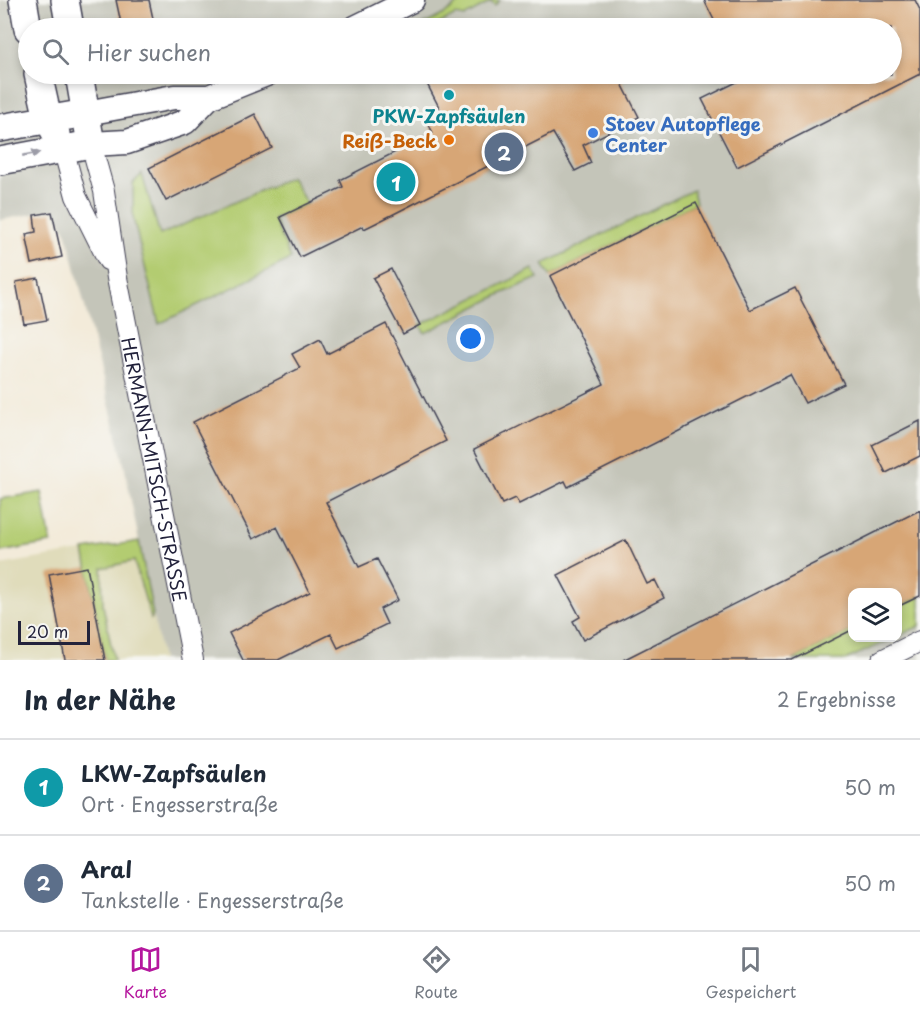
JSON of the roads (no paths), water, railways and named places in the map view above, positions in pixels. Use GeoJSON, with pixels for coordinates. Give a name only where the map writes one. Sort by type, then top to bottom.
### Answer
{"type":"FeatureCollection","features":[{"type":"Feature","properties":{"kind":"main road"},"geometry":{"type":"LineString","coordinates":[[23,0],[26,18]]}},
{"type":"Feature","properties":{"kind":"main road"},"geometry":{"type":"LineString","coordinates":[[64,0],[68,18]]}},
{"type":"Feature","properties":{"kind":"main road"},"geometry":{"type":"LineString","coordinates":[[40,84],[48,119],[63,148]]}},
{"type":"Feature","properties":{"kind":"main road","name":"HERMANN-MITSCH-STRASSE"},"geometry":{"type":"LineString","coordinates":[[81,84],[91,144]]}},
{"type":"Feature","properties":{"kind":"main road"},"geometry":{"type":"LineString","coordinates":[[0,128],[86,113]]}},
{"type":"Feature","properties":{"kind":"main road"},"geometry":{"type":"LineString","coordinates":[[0,161],[91,144]]}},
{"type":"Feature","properties":{"kind":"street"},"geometry":{"type":"LineString","coordinates":[[375,18],[412,0]]}},
{"type":"Feature","properties":{"kind":"street"},"geometry":{"type":"LineString","coordinates":[[86,113],[174,97],[209,97],[241,84]]}},
{"type":"Feature","properties":{"kind":"street"},"geometry":{"type":"LineString","coordinates":[[91,144],[126,142],[185,122],[209,97]]}},
{"type":"Feature","properties":{"kind":"street","name":"HERMANN-MITSCH-STRASSE"},"geometry":{"type":"LineString","coordinates":[[91,144],[104,191],[117,278],[193,660]]}},
{"type":"Feature","properties":{"kind":"street","name":"HERMANN-MITSCH-STRASSE"},"geometry":{"type":"LineString","coordinates":[[63,148],[76,196],[117,278]]}},
{"type":"Feature","properties":{"kind":"street"},"geometry":{"type":"LineString","coordinates":[[882,660],[920,641]]}},
{"type":"Feature","properties":{"kind":"place","name":"PKW-Zapfsäulen"},"geometry":{"type":"Point","coordinates":[449,95]}},
{"type":"Feature","properties":{"kind":"place","name":"Stoev Autopflege Center"},"geometry":{"type":"Point","coordinates":[593,133]}},
{"type":"Feature","properties":{"kind":"place","name":"Reiß-Beck"},"geometry":{"type":"Point","coordinates":[449,140]}},
{"type":"Feature","properties":{"kind":"place","name":"Aral"},"geometry":{"type":"Point","coordinates":[504,152]}},
{"type":"Feature","properties":{"kind":"place","name":"LKW-Zapfsäulen"},"geometry":{"type":"Point","coordinates":[396,182]}}]}
